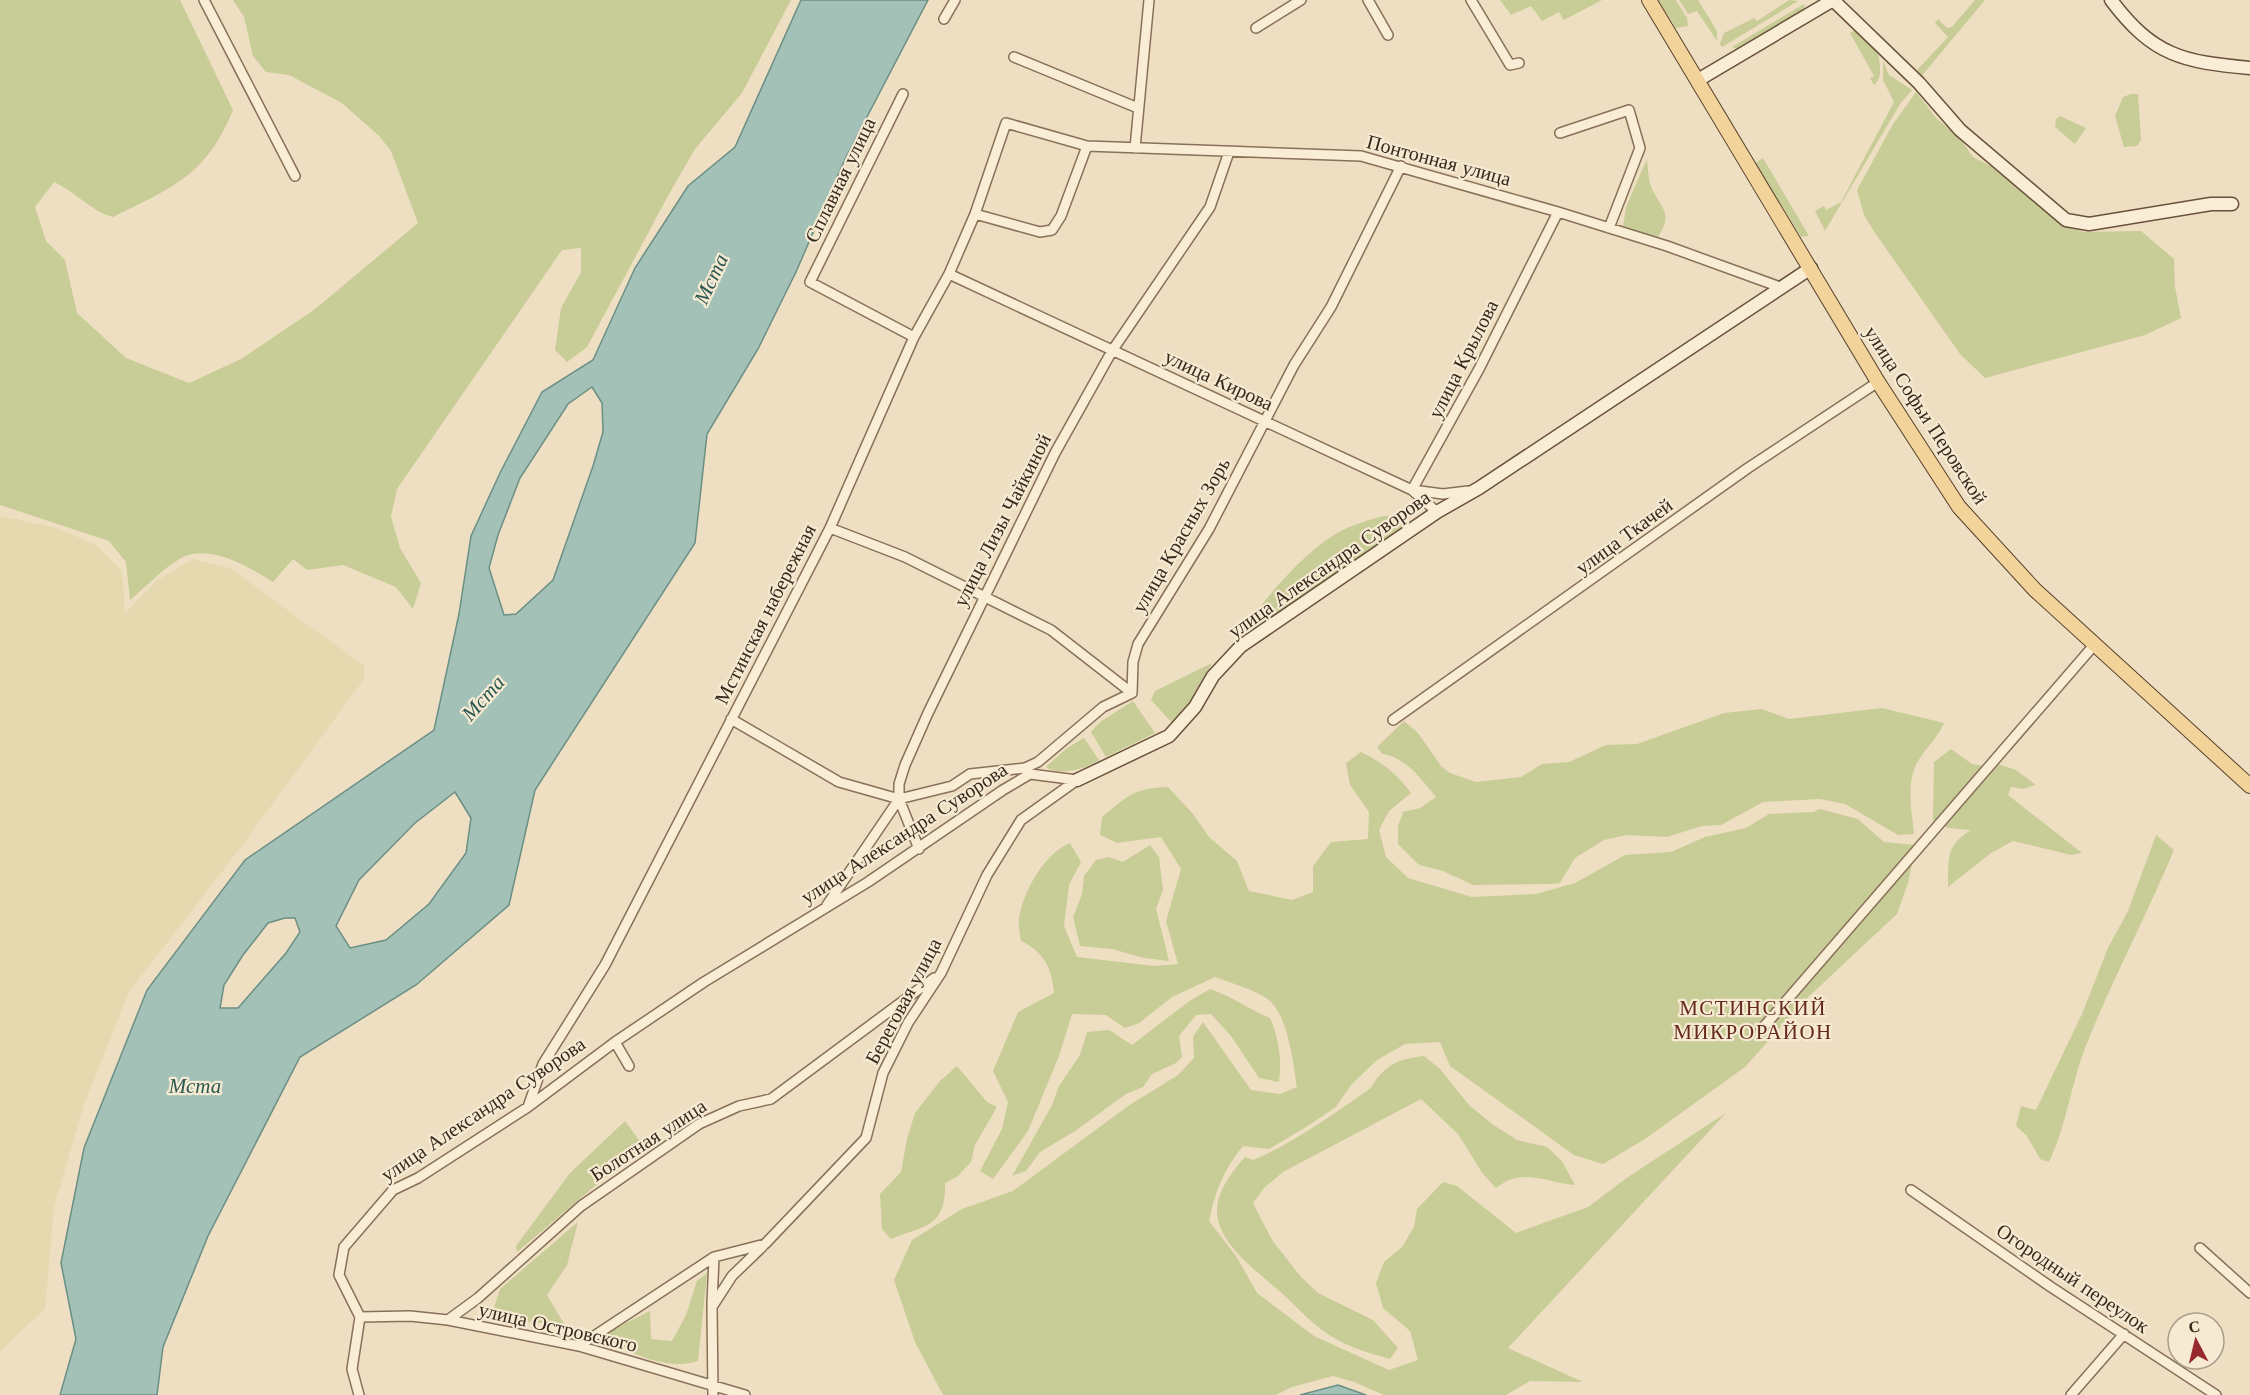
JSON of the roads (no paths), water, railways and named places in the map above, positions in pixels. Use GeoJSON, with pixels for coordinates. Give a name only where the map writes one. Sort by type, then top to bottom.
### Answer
{"type":"FeatureCollection","features":[{"type":"Feature","properties":{"kind":"main road","name":"улица Софьи Перовской"},"geometry":{"type":"LineString","coordinates":[[1649,0],[1878,382],[1959,507],[2028,583],[2250,786]]}},
{"type":"Feature","properties":{"kind":"street"},"geometry":{"type":"LineString","coordinates":[[204,0],[295,176]]}},
{"type":"Feature","properties":{"kind":"street"},"geometry":{"type":"LineString","coordinates":[[944,19],[955,0]]}},
{"type":"Feature","properties":{"kind":"street"},"geometry":{"type":"LineString","coordinates":[[1135,148],[1149,0]]}},
{"type":"Feature","properties":{"kind":"street"},"geometry":{"type":"LineString","coordinates":[[1256,28],[1301,0]]}},
{"type":"Feature","properties":{"kind":"street"},"geometry":{"type":"LineString","coordinates":[[1368,0],[1388,35]]}},
{"type":"Feature","properties":{"kind":"street"},"geometry":{"type":"LineString","coordinates":[[1471,0],[1510,65],[1519,63]]}},
{"type":"Feature","properties":{"kind":"street"},"geometry":{"type":"LineString","coordinates":[[1698,80],[1833,0],[1919,83],[1960,130],[2066,220],[2088,224],[2211,204],[2232,204]]}},
{"type":"Feature","properties":{"kind":"street"},"geometry":{"type":"LineString","coordinates":[[2110,0],[2128,23],[2154,45],[2188,61],[2250,68]]}},
{"type":"Feature","properties":{"kind":"street"},"geometry":{"type":"LineString","coordinates":[[1014,57],[1138,108]]}},
{"type":"Feature","properties":{"kind":"street","name":"Сплавная улица"},"geometry":{"type":"LineString","coordinates":[[903,94],[810,282],[914,337]]}},
{"type":"Feature","properties":{"kind":"street"},"geometry":{"type":"LineString","coordinates":[[1560,132],[1629,111],[1640,148],[1609,228]]}},
{"type":"Feature","properties":{"kind":"street","name":"Понтонная улица"},"geometry":{"type":"LineString","coordinates":[[1006,123],[1088,146],[1361,156],[1558,212],[1780,287]]}},
{"type":"Feature","properties":{"kind":"street","name":"Мстинская набережная"},"geometry":{"type":"LineString","coordinates":[[528,1107],[543,1064],[605,965],[830,528],[914,337],[949,274],[975,214],[1006,123]]}},
{"type":"Feature","properties":{"kind":"street"},"geometry":{"type":"LineString","coordinates":[[975,214],[1040,232],[1052,230],[1060,216],[1088,146]]}},
{"type":"Feature","properties":{"kind":"street","name":"улица Лизы Чайкиной"},"geometry":{"type":"LineString","coordinates":[[824,910],[898,799],[904,765],[984,595],[1055,453],[1112,351],[1210,207],[1229,152]]}},
{"type":"Feature","properties":{"kind":"street","name":"улица Красных Зорь"},"geometry":{"type":"LineString","coordinates":[[1132,693],[1133,662],[1138,644],[1209,529],[1294,365],[1331,307],[1401,166]]}},
{"type":"Feature","properties":{"kind":"street","name":"улица Крылова"},"geometry":{"type":"LineString","coordinates":[[1412,490],[1474,379],[1558,212]]}},
{"type":"Feature","properties":{"kind":"street","name":"улица Александра Суворова"},"geometry":{"type":"LineString","coordinates":[[360,1317],[339,1275],[344,1247],[393,1190],[417,1178],[528,1107],[615,1042],[704,982],[824,910],[1030,774],[1077,780],[1169,736],[1195,707],[1213,676],[1241,646],[1437,512],[1479,488],[1811,268]]}},
{"type":"Feature","properties":{"kind":"street","name":"улица Кирова"},"geometry":{"type":"LineString","coordinates":[[949,274],[1412,490],[1443,494],[1479,488]]}},
{"type":"Feature","properties":{"kind":"street","name":"улица Ткачей"},"geometry":{"type":"LineString","coordinates":[[1393,720],[1748,468],[1878,382]]}},
{"type":"Feature","properties":{"kind":"street"},"geometry":{"type":"LineString","coordinates":[[1412,490],[1437,512]]}},
{"type":"Feature","properties":{"kind":"street"},"geometry":{"type":"LineString","coordinates":[[731,719],[839,782],[898,799],[952,786],[970,774],[1032,765],[1104,707],[1132,693],[1051,630],[905,557],[830,528]]}},
{"type":"Feature","properties":{"kind":"street"},"geometry":{"type":"LineString","coordinates":[[1761,1030],[2095,644]]}},
{"type":"Feature","properties":{"kind":"street","name":"Береговая улица"},"geometry":{"type":"LineString","coordinates":[[712,1306],[732,1276],[866,1138],[883,1073],[908,1023],[941,973],[987,875],[1021,819],[1077,780]]}},
{"type":"Feature","properties":{"kind":"street"},"geometry":{"type":"LineString","coordinates":[[898,799],[919,849]]}},
{"type":"Feature","properties":{"kind":"street","name":"Болотная улица"},"geometry":{"type":"LineString","coordinates":[[448,1320],[478,1298],[581,1206],[699,1124],[739,1106],[771,1099],[941,973]]}},
{"type":"Feature","properties":{"kind":"street"},"geometry":{"type":"LineString","coordinates":[[615,1042],[629,1066]]}},
{"type":"Feature","properties":{"kind":"street","name":"Огородный переулок"},"geometry":{"type":"LineString","coordinates":[[1911,1190],[2216,1395]]}},
{"type":"Feature","properties":{"kind":"street"},"geometry":{"type":"LineString","coordinates":[[579,1346],[714,1257],[765,1244]]}},
{"type":"Feature","properties":{"kind":"street"},"geometry":{"type":"LineString","coordinates":[[2200,1248],[2250,1293]]}},
{"type":"Feature","properties":{"kind":"street"},"geometry":{"type":"LineString","coordinates":[[714,1257],[712,1306],[714,1390]]}},
{"type":"Feature","properties":{"kind":"street","name":"улица Островского"},"geometry":{"type":"LineString","coordinates":[[360,1317],[410,1316],[448,1320],[579,1346],[714,1390],[745,1395]]}},
{"type":"Feature","properties":{"kind":"street"},"geometry":{"type":"LineString","coordinates":[[359,1395],[352,1369],[360,1317]]}},
{"type":"Feature","properties":{"kind":"street"},"geometry":{"type":"LineString","coordinates":[[2071,1395],[2124,1334]]}},
{"type":"Feature","properties":{"kind":"water","name":"Мста"},"geometry":{"type":"Polygon","coordinates":[[[801,0],[928,0],[845,159],[796,272],[758,349],[707,434],[695,543],[535,790],[509,905],[416,985],[300,1057],[208,1236],[163,1347],[157,1395],[60,1395],[76,1339],[61,1263],[84,1148],[147,990],[245,860],[434,730],[459,614],[471,536],[500,473],[542,392],[593,360],[635,268],[688,186],[735,147],[801,0]],[[592,387],[568,404],[520,478],[498,535],[489,568],[504,615],[516,614],[553,580],[603,432],[602,403],[592,387]],[[455,792],[415,823],[359,880],[336,926],[350,948],[386,940],[429,904],[466,853],[471,818],[455,792]],[[285,918],[268,923],[243,955],[224,985],[220,1008],[238,1008],[286,953],[300,932],[295,918],[285,918]]]}},
{"type":"Feature","properties":{"kind":"water"},"geometry":{"type":"Polygon","coordinates":[[[1338,1385],[1366,1395],[1300,1395],[1338,1385]]]}},
{"type":"Feature","properties":{"kind":"district","name":"МСТИНСКИЙ МИКРОРАЙОН"},"geometry":{"type":"Point","coordinates":[1753,1020]}}]}
